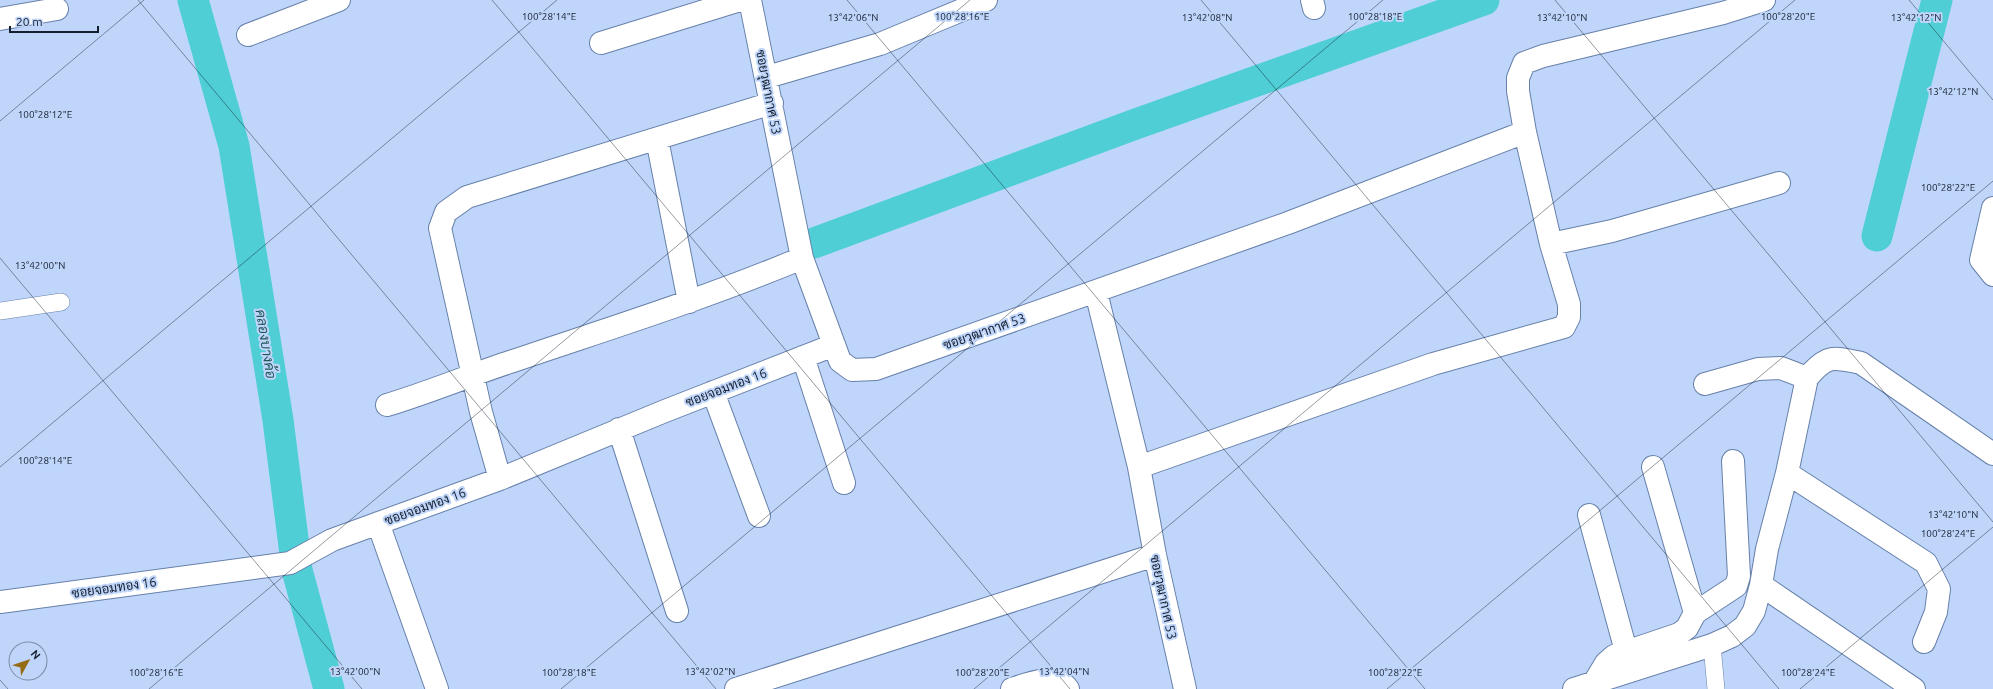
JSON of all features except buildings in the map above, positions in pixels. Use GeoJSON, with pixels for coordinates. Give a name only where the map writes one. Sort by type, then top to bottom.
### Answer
{"type":"FeatureCollection","features":[{"type":"Feature","properties":{"kind":"street"},"geometry":{"type":"LineString","coordinates":[[248,35],[339,0]]}},
{"type":"Feature","properties":{"kind":"street"},"geometry":{"type":"LineString","coordinates":[[601,43],[740,0]]}},
{"type":"Feature","properties":{"kind":"street","name":"ซอยวุฒากาศ 53"},"geometry":{"type":"LineString","coordinates":[[750,0],[767,77],[802,258],[840,361],[852,370],[876,369],[1096,292],[1139,467],[1155,556],[1185,689]]}},
{"type":"Feature","properties":{"kind":"street"},"geometry":{"type":"LineString","coordinates":[[767,77],[880,44],[986,0]]}},
{"type":"Feature","properties":{"kind":"street"},"geometry":{"type":"LineString","coordinates":[[1139,467],[1433,364],[1564,327],[1569,317],[1570,304],[1551,244],[1525,132],[1518,84],[1518,78],[1524,63],[1543,56],[1723,13],[1764,0]]}},
{"type":"Feature","properties":{"kind":"street"},"geometry":{"type":"LineString","coordinates":[[0,19],[57,9]]}},
{"type":"Feature","properties":{"kind":"street"},"geometry":{"type":"LineString","coordinates":[[500,478],[481,412],[440,228],[446,212],[467,197],[772,103]]}},
{"type":"Feature","properties":{"kind":"street"},"geometry":{"type":"LineString","coordinates":[[1096,292],[1295,220],[1525,132]]}},
{"type":"Feature","properties":{"kind":"street"},"geometry":{"type":"LineString","coordinates":[[657,139],[689,302]]}},
{"type":"Feature","properties":{"kind":"street"},"geometry":{"type":"LineString","coordinates":[[1551,244],[1612,231],[1779,184]]}},
{"type":"Feature","properties":{"kind":"street"},"geometry":{"type":"LineString","coordinates":[[1993,208],[1981,260],[1993,275]]}},
{"type":"Feature","properties":{"kind":"street"},"geometry":{"type":"LineString","coordinates":[[387,405],[423,394],[473,374],[740,284],[802,258]]}},
{"type":"Feature","properties":{"kind":"street","name":"ซอยจอมทอง 16"},"geometry":{"type":"LineString","coordinates":[[0,602],[290,563],[332,540],[500,478],[619,429],[834,345]]}},
{"type":"Feature","properties":{"kind":"street"},"geometry":{"type":"LineString","coordinates":[[803,357],[844,482]]}},
{"type":"Feature","properties":{"kind":"street"},"geometry":{"type":"LineString","coordinates":[[1584,686],[1712,645],[1732,636],[1745,626],[1754,611],[1761,585],[1767,549],[1787,473],[1807,378],[1817,366],[1835,357],[1861,363],[1993,454]]}},
{"type":"Feature","properties":{"kind":"street"},"geometry":{"type":"LineString","coordinates":[[1705,384],[1758,370],[1781,368],[1807,378]]}},
{"type":"Feature","properties":{"kind":"street"},"geometry":{"type":"LineString","coordinates":[[713,392],[759,516]]}},
{"type":"Feature","properties":{"kind":"street"},"geometry":{"type":"LineString","coordinates":[[619,429],[677,611]]}},
{"type":"Feature","properties":{"kind":"street"},"geometry":{"type":"LineString","coordinates":[[1584,686],[1614,656],[1679,634],[1687,628],[1695,613],[1736,586],[1739,576],[1734,461]]}},
{"type":"Feature","properties":{"kind":"street"},"geometry":{"type":"LineString","coordinates":[[1653,467],[1695,613]]}},
{"type":"Feature","properties":{"kind":"street"},"geometry":{"type":"LineString","coordinates":[[1787,473],[1926,563],[1940,588],[1936,612],[1924,642]]}},
{"type":"Feature","properties":{"kind":"street"},"geometry":{"type":"LineString","coordinates":[[1590,515],[1626,651]]}},
{"type":"Feature","properties":{"kind":"street"},"geometry":{"type":"LineString","coordinates":[[378,523],[437,689]]}},
{"type":"Feature","properties":{"kind":"street"},"geometry":{"type":"LineString","coordinates":[[736,689],[1155,556]]}},
{"type":"Feature","properties":{"kind":"street"},"geometry":{"type":"LineString","coordinates":[[1761,585],[1914,689]]}},
{"type":"Feature","properties":{"kind":"street"},"geometry":{"type":"LineString","coordinates":[[1012,689],[1033,682],[1053,680],[1066,686],[1068,689]]}},
{"type":"Feature","properties":{"kind":"lane"},"geometry":{"type":"LineString","coordinates":[[0,311],[61,302]]}},
{"type":"Feature","properties":{"kind":"lane"},"geometry":{"type":"LineString","coordinates":[[1712,645],[1716,689]]}},
{"type":"Feature","properties":{"kind":"waterway","name":"คลองบางค้อ"},"geometry":{"type":"LineString","coordinates":[[193,0],[234,146],[278,420],[297,570],[329,689]]}},
{"type":"Feature","properties":{"kind":"waterway"},"geometry":{"type":"LineString","coordinates":[[814,243],[1133,125],[1484,0]]}},
{"type":"Feature","properties":{"kind":"waterway"},"geometry":{"type":"LineString","coordinates":[[1877,236],[1937,0]]}}]}
